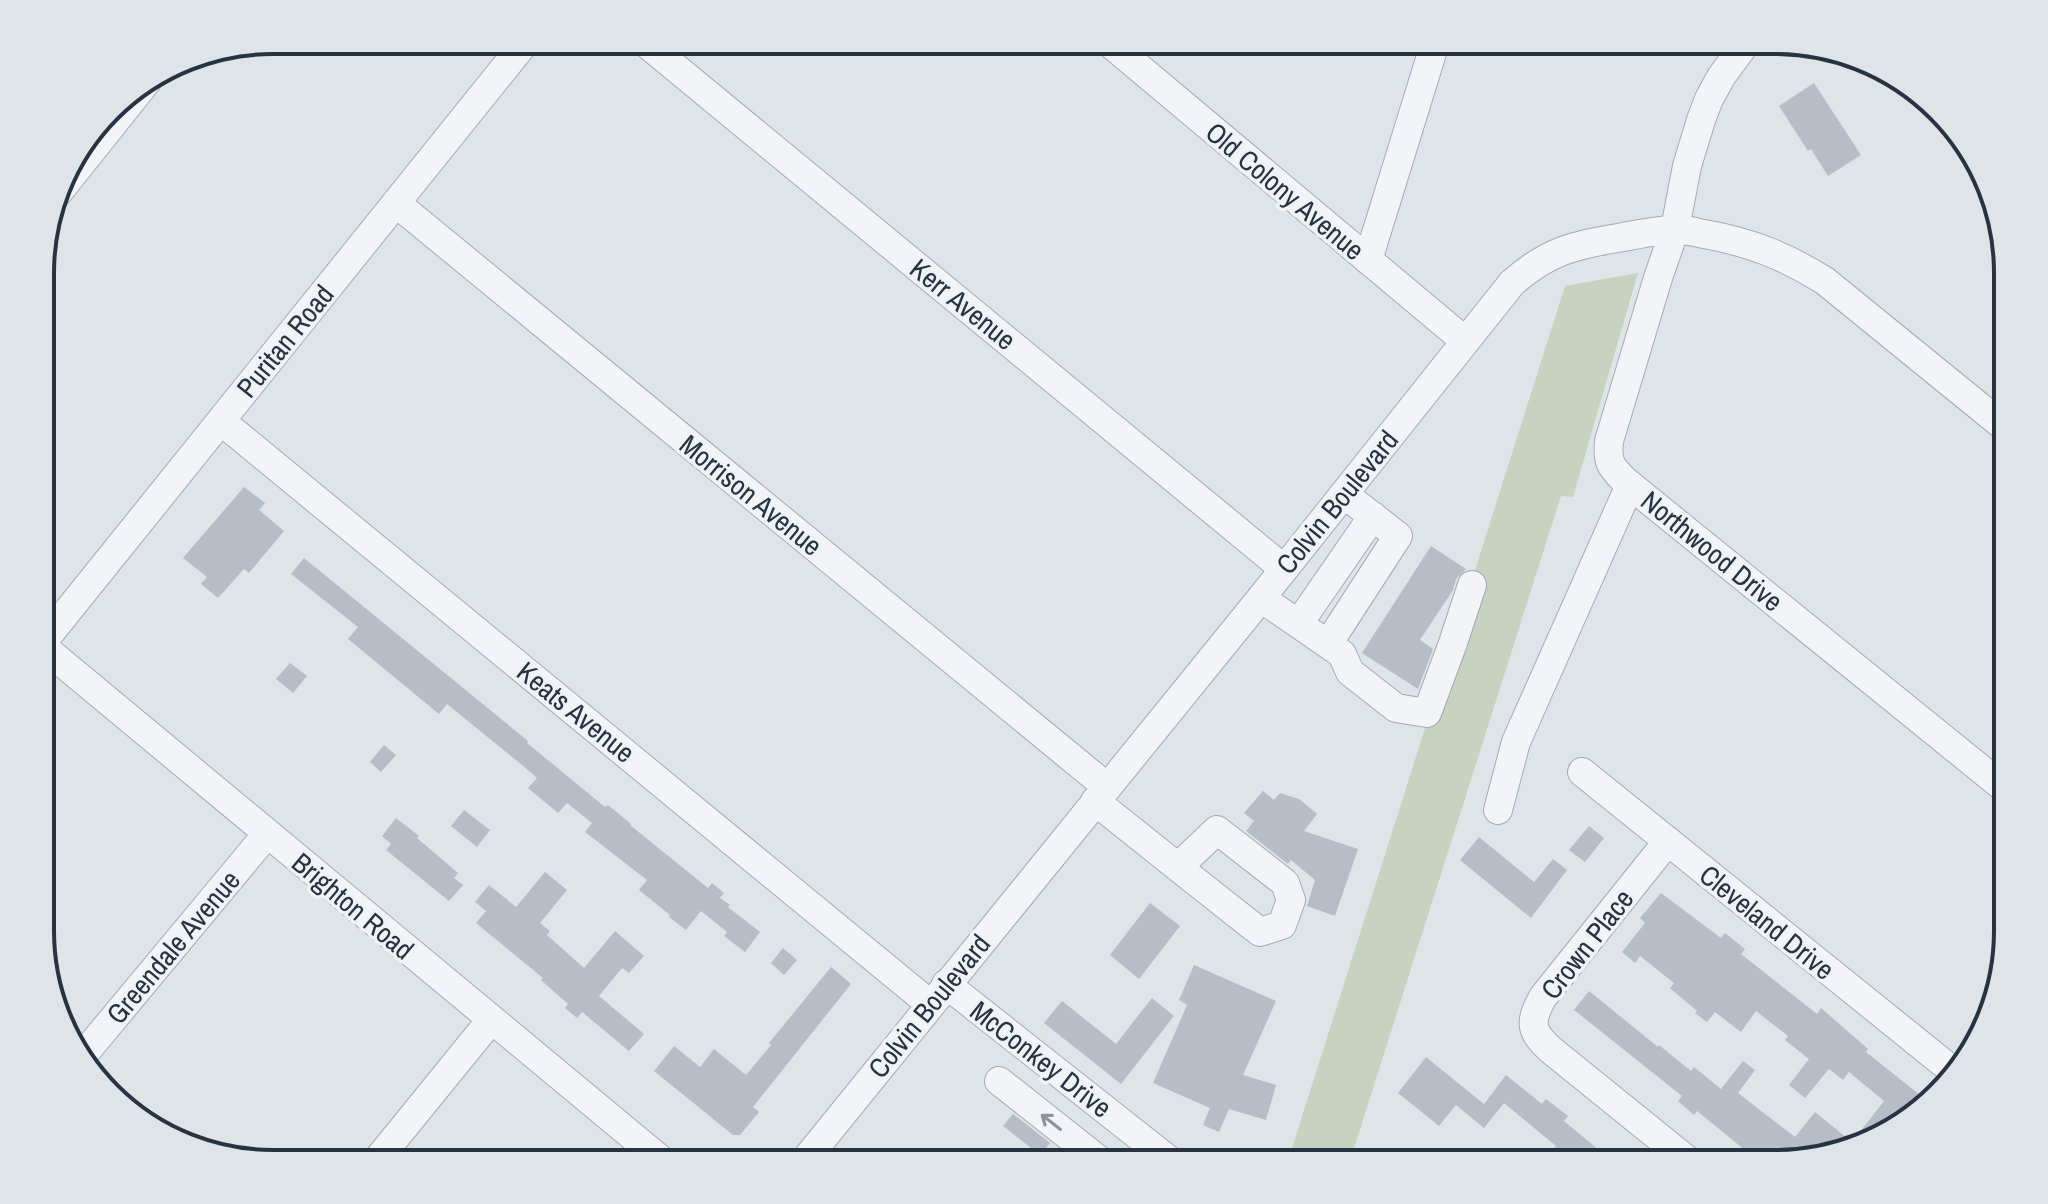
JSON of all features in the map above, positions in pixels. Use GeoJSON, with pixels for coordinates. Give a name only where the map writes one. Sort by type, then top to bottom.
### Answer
{"type":"FeatureCollection","features":[{"type":"Feature","properties":{"kind":"street","name":"Puritan Road"},"geometry":{"type":"LineString","coordinates":[[54,629],[516,54]]}},
{"type":"Feature","properties":{"kind":"street","name":"Kerr Avenue"},"geometry":{"type":"LineString","coordinates":[[659,54],[1284,569]]}},
{"type":"Feature","properties":{"kind":"street","name":"Old Colony Avenue"},"geometry":{"type":"LineString","coordinates":[[1123,54],[1465,341]]}},
{"type":"Feature","properties":{"kind":"street"},"geometry":{"type":"LineString","coordinates":[[1368,260],[1432,54]]}},
{"type":"Feature","properties":{"kind":"street","name":"Northwood Drive"},"geometry":{"type":"LineString","coordinates":[[1738,54],[1721,77],[1701,120],[1687,166],[1675,229],[1609,441],[1609,462],[1612,469],[1630,485],[1994,780]]}},
{"type":"Feature","properties":{"kind":"street"},"geometry":{"type":"LineString","coordinates":[[90,152],[112,125]]}},
{"type":"Feature","properties":{"kind":"street","name":"Morrison Avenue"},"geometry":{"type":"LineString","coordinates":[[396,203],[1101,794],[1178,867]]}},
{"type":"Feature","properties":{"kind":"street","name":"Colvin Boulevard"},"geometry":{"type":"LineString","coordinates":[[813,1150],[1512,283],[1548,256],[1587,243],[1675,229],[1752,245],[1799,265],[1825,281],[1994,418]]}},
{"type":"Feature","properties":{"kind":"street","name":"Keats Avenue"},"geometry":{"type":"LineString","coordinates":[[221,421],[938,994]]}},
{"type":"Feature","properties":{"kind":"street"},"geometry":{"type":"LineString","coordinates":[[1498,810],[1516,742],[1630,485]]}},
{"type":"Feature","properties":{"kind":"street"},"geometry":{"type":"LineString","coordinates":[[1328,644],[1398,536],[1344,494]]}},
{"type":"Feature","properties":{"kind":"street"},"geometry":{"type":"LineString","coordinates":[[1299,623],[1373,516]]}},
{"type":"Feature","properties":{"kind":"street"},"geometry":{"type":"LineString","coordinates":[[1261,598],[1342,654],[1350,672],[1396,708],[1427,713],[1472,585]]}},
{"type":"Feature","properties":{"kind":"street","name":"Brighton Road"},"geometry":{"type":"LineString","coordinates":[[54,654],[649,1150]]}},
{"type":"Feature","properties":{"kind":"street","name":"Cleveland Drive"},"geometry":{"type":"LineString","coordinates":[[1582,772],[1947,1066]]}},
{"type":"Feature","properties":{"kind":"street","name":"Greendale Avenue"},"geometry":{"type":"LineString","coordinates":[[88,1049],[267,834]]}},
{"type":"Feature","properties":{"kind":"street","name":"Crown Place"},"geometry":{"type":"LineString","coordinates":[[1668,841],[1543,997],[1533,1022],[1535,1033],[1551,1050],[1675,1150]]}},
{"type":"Feature","properties":{"kind":"street","name":"McConkey Drive"},"geometry":{"type":"LineString","coordinates":[[938,994],[1155,1150]]}},
{"type":"Feature","properties":{"kind":"street"},"geometry":{"type":"LineString","coordinates":[[385,1150],[491,1020]]}},
{"type":"Feature","properties":{"kind":"street"},"geometry":{"type":"LineString","coordinates":[[999,1081],[1086,1150]]}},
{"type":"Feature","properties":{"kind":"green space"},"geometry":{"type":"Polygon","coordinates":[[[1638,273],[1573,497],[1561,496],[1353,1150],[1291,1150],[1565,286],[1638,273]]]}},
{"type":"Feature","properties":{"kind":"building"},"geometry":{"type":"Polygon","coordinates":[[[1814,83],[1861,155],[1828,176],[1779,106],[1814,83]]]}},
{"type":"Feature","properties":{"kind":"building"},"geometry":{"type":"Polygon","coordinates":[[[244,487],[265,503],[259,510],[284,531],[249,573],[244,569],[218,598],[201,584],[207,577],[183,558],[244,487]]]}},
{"type":"Feature","properties":{"kind":"building"},"geometry":{"type":"Polygon","coordinates":[[[1431,546],[1466,569],[1456,579],[1453,590],[1420,640],[1433,649],[1418,689],[1362,653],[1431,546]]]}},
{"type":"Feature","properties":{"kind":"building"},"geometry":{"type":"Polygon","coordinates":[[[304,558],[605,807],[608,805],[708,888],[712,883],[724,893],[720,898],[730,905],[728,907],[760,932],[745,952],[724,936],[727,932],[701,911],[686,930],[669,917],[639,890],[647,880],[585,832],[592,823],[567,803],[558,813],[528,788],[537,778],[522,765],[447,704],[439,714],[348,639],[358,627],[291,574],[304,558]]]}},
{"type":"Feature","properties":{"kind":"building"},"geometry":{"type":"Polygon","coordinates":[[[290,663],[307,676],[293,693],[276,679],[290,663]]]}},
{"type":"Feature","properties":{"kind":"building"},"geometry":{"type":"Polygon","coordinates":[[[384,745],[396,755],[381,772],[370,762],[384,745]]]}},
{"type":"Feature","properties":{"kind":"building"},"geometry":{"type":"Polygon","coordinates":[[[1263,791],[1274,800],[1280,793],[1299,799],[1317,814],[1304,831],[1358,849],[1335,916],[1307,906],[1315,880],[1291,860],[1288,864],[1246,831],[1254,821],[1244,813],[1263,791]]]}},
{"type":"Feature","properties":{"kind":"building"},"geometry":{"type":"Polygon","coordinates":[[[464,810],[490,830],[477,847],[451,826],[464,810]]]}},
{"type":"Feature","properties":{"kind":"building"},"geometry":{"type":"Polygon","coordinates":[[[396,818],[458,873],[454,878],[463,885],[449,901],[386,850],[391,844],[382,836],[396,818]]]}},
{"type":"Feature","properties":{"kind":"building"},"geometry":{"type":"Polygon","coordinates":[[[1589,826],[1604,838],[1585,862],[1569,850],[1589,826]]]}},
{"type":"Feature","properties":{"kind":"building"},"geometry":{"type":"Polygon","coordinates":[[[1479,837],[1534,882],[1553,859],[1567,870],[1531,918],[1460,860],[1479,837]]]}},
{"type":"Feature","properties":{"kind":"building"},"geometry":{"type":"Polygon","coordinates":[[[545,872],[567,890],[540,923],[550,931],[547,935],[584,968],[615,931],[644,956],[629,973],[622,968],[599,996],[644,1034],[629,1051],[582,1012],[577,1018],[565,1008],[568,1004],[541,980],[543,978],[476,923],[486,911],[475,902],[489,885],[516,907],[545,872]]]}},
{"type":"Feature","properties":{"kind":"building"},"geometry":{"type":"Polygon","coordinates":[[[1661,893],[1721,938],[1725,933],[1745,949],[1741,954],[1817,1014],[1821,1008],[1868,1049],[1866,1052],[1920,1095],[1897,1113],[1860,1132],[1884,1101],[1849,1072],[1843,1080],[1829,1069],[1805,1098],[1789,1085],[1809,1059],[1785,1040],[1788,1036],[1756,1011],[1741,1032],[1715,1012],[1707,1022],[1670,988],[1674,983],[1640,956],[1635,963],[1622,952],[1645,923],[1640,918],[1661,893]]]}},
{"type":"Feature","properties":{"kind":"building"},"geometry":{"type":"Polygon","coordinates":[[[1150,903],[1180,926],[1139,979],[1110,955],[1150,903]]]}},
{"type":"Feature","properties":{"kind":"building"},"geometry":{"type":"Polygon","coordinates":[[[783,948],[797,960],[784,975],[771,963],[783,948]]]}},
{"type":"Feature","properties":{"kind":"building"},"geometry":{"type":"Polygon","coordinates":[[[1194,965],[1276,1001],[1243,1075],[1276,1085],[1266,1120],[1229,1109],[1219,1132],[1203,1125],[1210,1108],[1153,1083],[1187,1005],[1179,1000],[1194,965]]]}},
{"type":"Feature","properties":{"kind":"building"},"geometry":{"type":"Polygon","coordinates":[[[831,967],[851,984],[753,1107],[759,1112],[740,1135],[733,1135],[654,1071],[674,1046],[700,1067],[714,1049],[746,1075],[831,967]]]}},
{"type":"Feature","properties":{"kind":"building"},"geometry":{"type":"Polygon","coordinates":[[[1589,991],[1658,1047],[1691,1071],[1694,1067],[1721,1089],[1743,1061],[1755,1070],[1738,1093],[1795,1137],[1815,1112],[1846,1137],[1789,1150],[1745,1150],[1697,1111],[1694,1115],[1678,1101],[1682,1096],[1574,1010],[1589,991]]]}},
{"type":"Feature","properties":{"kind":"building"},"geometry":{"type":"Polygon","coordinates":[[[1152,998],[1174,1016],[1121,1084],[1044,1023],[1062,1001],[1116,1044],[1152,998]]]}},
{"type":"Feature","properties":{"kind":"building"},"geometry":{"type":"Polygon","coordinates":[[[1426,1057],[1484,1104],[1506,1075],[1542,1104],[1546,1099],[1568,1116],[1564,1121],[1599,1150],[1553,1150],[1556,1146],[1504,1103],[1484,1128],[1456,1105],[1439,1126],[1398,1093],[1426,1057]]]}},
{"type":"Feature","properties":{"kind":"building"},"geometry":{"type":"Polygon","coordinates":[[[1013,1114],[1050,1143],[1044,1150],[1034,1150],[1003,1126],[1013,1114]]]}}]}
